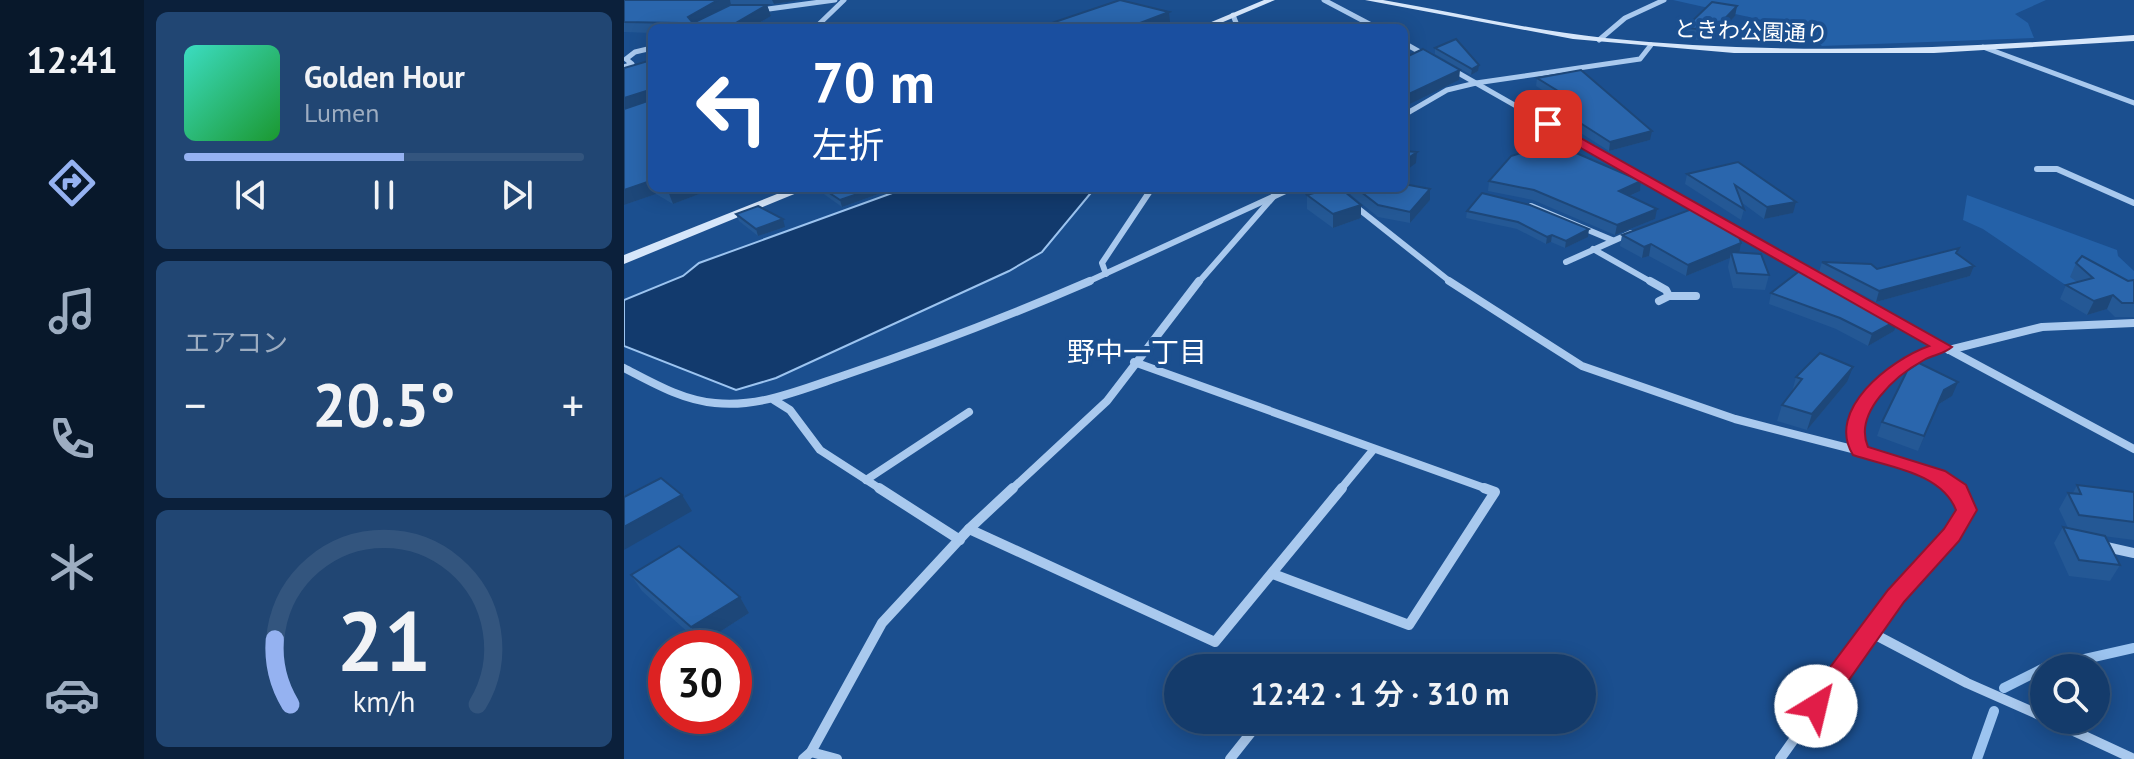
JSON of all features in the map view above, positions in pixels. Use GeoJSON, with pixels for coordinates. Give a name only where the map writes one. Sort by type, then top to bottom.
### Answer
{"type":"FeatureCollection","features":[{"type":"Feature","properties":{"kind":"street"},"geometry":{"type":"LineString","coordinates":[[760,10],[835,0]]}},
{"type":"Feature","properties":{"kind":"street"},"geometry":{"type":"LineString","coordinates":[[819,24],[844,0]]}},
{"type":"Feature","properties":{"kind":"street"},"geometry":{"type":"LineString","coordinates":[[1211,24],[1271,0]]}},
{"type":"Feature","properties":{"kind":"street"},"geometry":{"type":"LineString","coordinates":[[1324,0],[1369,24]]}},
{"type":"Feature","properties":{"kind":"street","name":"ときわ公園通り"},"geometry":{"type":"LineString","coordinates":[[1369,0],[1599,40],[1651,45],[1833,52],[2134,38]]}},
{"type":"Feature","properties":{"kind":"street"},"geometry":{"type":"LineString","coordinates":[[1599,40],[1625,18],[1664,0]]}},
{"type":"Feature","properties":{"kind":"street"},"geometry":{"type":"LineString","coordinates":[[1233,15],[1236,24]]}},
{"type":"Feature","properties":{"kind":"street"},"geometry":{"type":"LineString","coordinates":[[1408,45],[1708,216]]}},
{"type":"Feature","properties":{"kind":"street"},"geometry":{"type":"LineString","coordinates":[[1408,113],[1447,90],[1640,59],[1651,45]]}},
{"type":"Feature","properties":{"kind":"street"},"geometry":{"type":"LineString","coordinates":[[1983,47],[2134,103]]}},
{"type":"Feature","properties":{"kind":"street"},"geometry":{"type":"LineString","coordinates":[[624,67],[632,64],[626,59],[635,52],[648,49]]}},
{"type":"Feature","properties":{"kind":"street"},"geometry":{"type":"LineString","coordinates":[[2037,169],[2057,169],[2134,203]]}},
{"type":"Feature","properties":{"kind":"street"},"geometry":{"type":"LineString","coordinates":[[624,260],[793,192]]}},
{"type":"Feature","properties":{"kind":"street"},"geometry":{"type":"LineString","coordinates":[[1106,274],[1102,263],[1149,192]]}},
{"type":"Feature","properties":{"kind":"street"},"geometry":{"type":"LineString","coordinates":[[624,368],[680,395],[715,404],[774,400],[887,361],[1106,274],[1283,192]]}},
{"type":"Feature","properties":{"kind":"street"},"geometry":{"type":"LineString","coordinates":[[837,759],[807,756],[882,623],[969,529],[1107,401],[1193,288],[1274,196]]}},
{"type":"Feature","properties":{"kind":"street"},"geometry":{"type":"LineString","coordinates":[[1345,198],[1456,286],[1582,366],[1735,419],[1860,451],[1937,476],[1958,490],[1966,510],[1952,535],[1896,596],[1780,759]]}},
{"type":"Feature","properties":{"kind":"street"},"geometry":{"type":"LineString","coordinates":[[1517,203],[1574,222],[1612,240]]}},
{"type":"Feature","properties":{"kind":"street"},"geometry":{"type":"LineString","coordinates":[[1681,214],[1695,209]]}},
{"type":"Feature","properties":{"kind":"street"},"geometry":{"type":"LineString","coordinates":[[1721,224],[1812,275]]}},
{"type":"Feature","properties":{"kind":"street"},"geometry":{"type":"LineString","coordinates":[[1566,262],[1640,230]]}},
{"type":"Feature","properties":{"kind":"street"},"geometry":{"type":"LineString","coordinates":[[1593,249],[1666,290],[1669,296]]}},
{"type":"Feature","properties":{"kind":"street"},"geometry":{"type":"LineString","coordinates":[[1659,301],[1669,296],[1696,296]]}},
{"type":"Feature","properties":{"kind":"street"},"geometry":{"type":"LineString","coordinates":[[1878,311],[2134,449]]}},
{"type":"Feature","properties":{"kind":"street"},"geometry":{"type":"LineString","coordinates":[[1860,451],[1854,438],[1854,423],[1881,384],[1924,352],[2042,327],[2134,323]]}},
{"type":"Feature","properties":{"kind":"street"},"geometry":{"type":"LineString","coordinates":[[1134,362],[1373,450],[1475,482],[1495,492],[1409,625],[1273,574]]}},
{"type":"Feature","properties":{"kind":"street"},"geometry":{"type":"LineString","coordinates":[[774,400],[790,410],[820,450],[960,540]]}},
{"type":"Feature","properties":{"kind":"street"},"geometry":{"type":"LineString","coordinates":[[866,480],[969,412]]}},
{"type":"Feature","properties":{"kind":"street"},"geometry":{"type":"LineString","coordinates":[[969,529],[1215,642],[1373,450]]}},
{"type":"Feature","properties":{"kind":"street"},"geometry":{"type":"LineString","coordinates":[[2096,545],[2134,553]]}},
{"type":"Feature","properties":{"kind":"street"},"geometry":{"type":"LineString","coordinates":[[1870,632],[1967,683],[2030,711]]}},
{"type":"Feature","properties":{"kind":"street"},"geometry":{"type":"LineString","coordinates":[[1230,759],[1250,734]]}},
{"type":"Feature","properties":{"kind":"street"},"geometry":{"type":"LineString","coordinates":[[2080,734],[2134,759]]}},
{"type":"Feature","properties":{"kind":"shaded area"},"geometry":{"type":"Polygon","coordinates":[[[1673,0],[2046,0],[2015,14],[2028,23],[2034,38],[1822,46],[1802,29],[1673,0]]]}},
{"type":"Feature","properties":{"kind":"shaded area"},"geometry":{"type":"Polygon","coordinates":[[[895,192],[1092,192],[1042,252],[1009,271],[776,378],[736,390],[624,346],[624,300],[683,276],[699,263],[895,192]]]}},
{"type":"Feature","properties":{"kind":"shaded area"},"geometry":{"type":"Polygon","coordinates":[[[1967,195],[2117,250],[2118,256],[2134,271],[2134,285],[2070,288],[1983,229],[1963,220],[1967,195]]]}},
{"type":"Feature","properties":{"kind":"building"},"geometry":{"type":"Polygon","coordinates":[[[624,0],[718,0],[688,17],[693,23],[730,5],[767,5],[734,24],[624,22],[624,0]]]}},
{"type":"Feature","properties":{"kind":"building"},"geometry":{"type":"Polygon","coordinates":[[[1120,0],[1169,12],[1138,24],[1049,24],[1120,0]]]}},
{"type":"Feature","properties":{"kind":"building"},"geometry":{"type":"Polygon","coordinates":[[[1712,2],[1737,6],[1714,30],[1685,28],[1712,2]]]}},
{"type":"Feature","properties":{"kind":"building"},"geometry":{"type":"Polygon","coordinates":[[[1456,39],[1479,65],[1472,69],[1435,48],[1456,39]]]}},
{"type":"Feature","properties":{"kind":"building"},"geometry":{"type":"Polygon","coordinates":[[[1423,49],[1460,70],[1408,94],[1408,56],[1423,49]]]}},
{"type":"Feature","properties":{"kind":"building"},"geometry":{"type":"Polygon","coordinates":[[[648,61],[648,92],[624,98],[624,68],[648,61]]]}},
{"type":"Feature","properties":{"kind":"building"},"geometry":{"type":"Polygon","coordinates":[[[1581,70],[1652,131],[1610,142],[1552,105],[1576,102],[1537,78],[1581,70]]]}},
{"type":"Feature","properties":{"kind":"building"},"geometry":{"type":"Polygon","coordinates":[[[648,101],[648,182],[624,190],[624,109],[648,101]]]}},
{"type":"Feature","properties":{"kind":"building"},"geometry":{"type":"Polygon","coordinates":[[[1553,143],[1641,181],[1619,191],[1657,209],[1617,225],[1534,190],[1489,181],[1511,156],[1553,143]]]}},
{"type":"Feature","properties":{"kind":"building"},"geometry":{"type":"Polygon","coordinates":[[[1738,162],[1796,202],[1767,207],[1735,185],[1744,209],[1687,174],[1738,162]]]}},
{"type":"Feature","properties":{"kind":"building"},"geometry":{"type":"Polygon","coordinates":[[[1408,185],[1430,189],[1410,212],[1378,205],[1361,192],[1408,192],[1408,185]]]}},
{"type":"Feature","properties":{"kind":"building"},"geometry":{"type":"Polygon","coordinates":[[[828,192],[863,192],[840,200],[828,192]]]}},
{"type":"Feature","properties":{"kind":"building"},"geometry":{"type":"Polygon","coordinates":[[[1345,192],[1361,205],[1333,214],[1307,195],[1345,192]]]}},
{"type":"Feature","properties":{"kind":"building"},"geometry":{"type":"Polygon","coordinates":[[[1482,193],[1530,205],[1589,229],[1566,241],[1552,235],[1547,237],[1518,222],[1467,211],[1482,193]]]}},
{"type":"Feature","properties":{"kind":"building"},"geometry":{"type":"Polygon","coordinates":[[[758,206],[783,219],[756,229],[736,214],[758,206]]]}},
{"type":"Feature","properties":{"kind":"building"},"geometry":{"type":"Polygon","coordinates":[[[1700,206],[1735,225],[1741,243],[1688,265],[1651,244],[1644,247],[1622,235],[1700,206]]]}},
{"type":"Feature","properties":{"kind":"building"},"geometry":{"type":"Polygon","coordinates":[[[1959,248],[1956,253],[1974,266],[1879,291],[1822,262],[1871,264],[1877,269],[1959,248]]]}},
{"type":"Feature","properties":{"kind":"building"},"geometry":{"type":"Polygon","coordinates":[[[1731,252],[1761,254],[1769,275],[1737,273],[1731,252]]]}},
{"type":"Feature","properties":{"kind":"building"},"geometry":{"type":"Polygon","coordinates":[[[2082,256],[2128,281],[2134,280],[2134,303],[2122,303],[2113,295],[2094,301],[2066,285],[2093,278],[2076,263],[2082,256]]]}},
{"type":"Feature","properties":{"kind":"building"},"geometry":{"type":"Polygon","coordinates":[[[1806,266],[1898,320],[1872,334],[1840,318],[1771,293],[1806,266]]]}},
{"type":"Feature","properties":{"kind":"building"},"geometry":{"type":"Polygon","coordinates":[[[1820,353],[1853,367],[1812,414],[1782,405],[1802,379],[1796,377],[1820,353]]]}},
{"type":"Feature","properties":{"kind":"building"},"geometry":{"type":"Polygon","coordinates":[[[1919,363],[1958,382],[1944,390],[1924,436],[1882,422],[1907,371],[1919,363]]]}},
{"type":"Feature","properties":{"kind":"building"},"geometry":{"type":"Polygon","coordinates":[[[661,478],[682,495],[624,527],[624,497],[661,478]]]}},
{"type":"Feature","properties":{"kind":"building"},"geometry":{"type":"Polygon","coordinates":[[[2077,485],[2134,492],[2134,522],[2079,515],[2068,493],[2081,494],[2077,485]]]}},
{"type":"Feature","properties":{"kind":"building"},"geometry":{"type":"Polygon","coordinates":[[[2063,527],[2105,536],[2120,565],[2079,560],[2063,527]]]}},
{"type":"Feature","properties":{"kind":"building"},"geometry":{"type":"Polygon","coordinates":[[[679,546],[740,597],[691,627],[631,575],[679,546]]]}},
{"type":"Feature","properties":{"kind":"waterway"},"geometry":{"type":"LineString","coordinates":[[2107,654],[2134,648]]}},
{"type":"Feature","properties":{"kind":"waterway"},"geometry":{"type":"LineString","coordinates":[[2004,688],[2030,675]]}},
{"type":"Feature","properties":{"kind":"waterway"},"geometry":{"type":"LineString","coordinates":[[1977,759],[1994,711]]}},
{"type":"Feature","properties":{"kind":"district","name":"野中一丁目"},"geometry":{"type":"Point","coordinates":[1137,351]}},
{"type":"Feature","properties":{"kind":"route"},"geometry":{"type":"LineString","coordinates":[[1548,124],[1943,347],[1932,348],[1917,356],[1881,384],[1854,423],[1854,438],[1860,451],[1937,476],[1958,490],[1966,510],[1952,535],[1896,596],[1816,706]]}}]}
